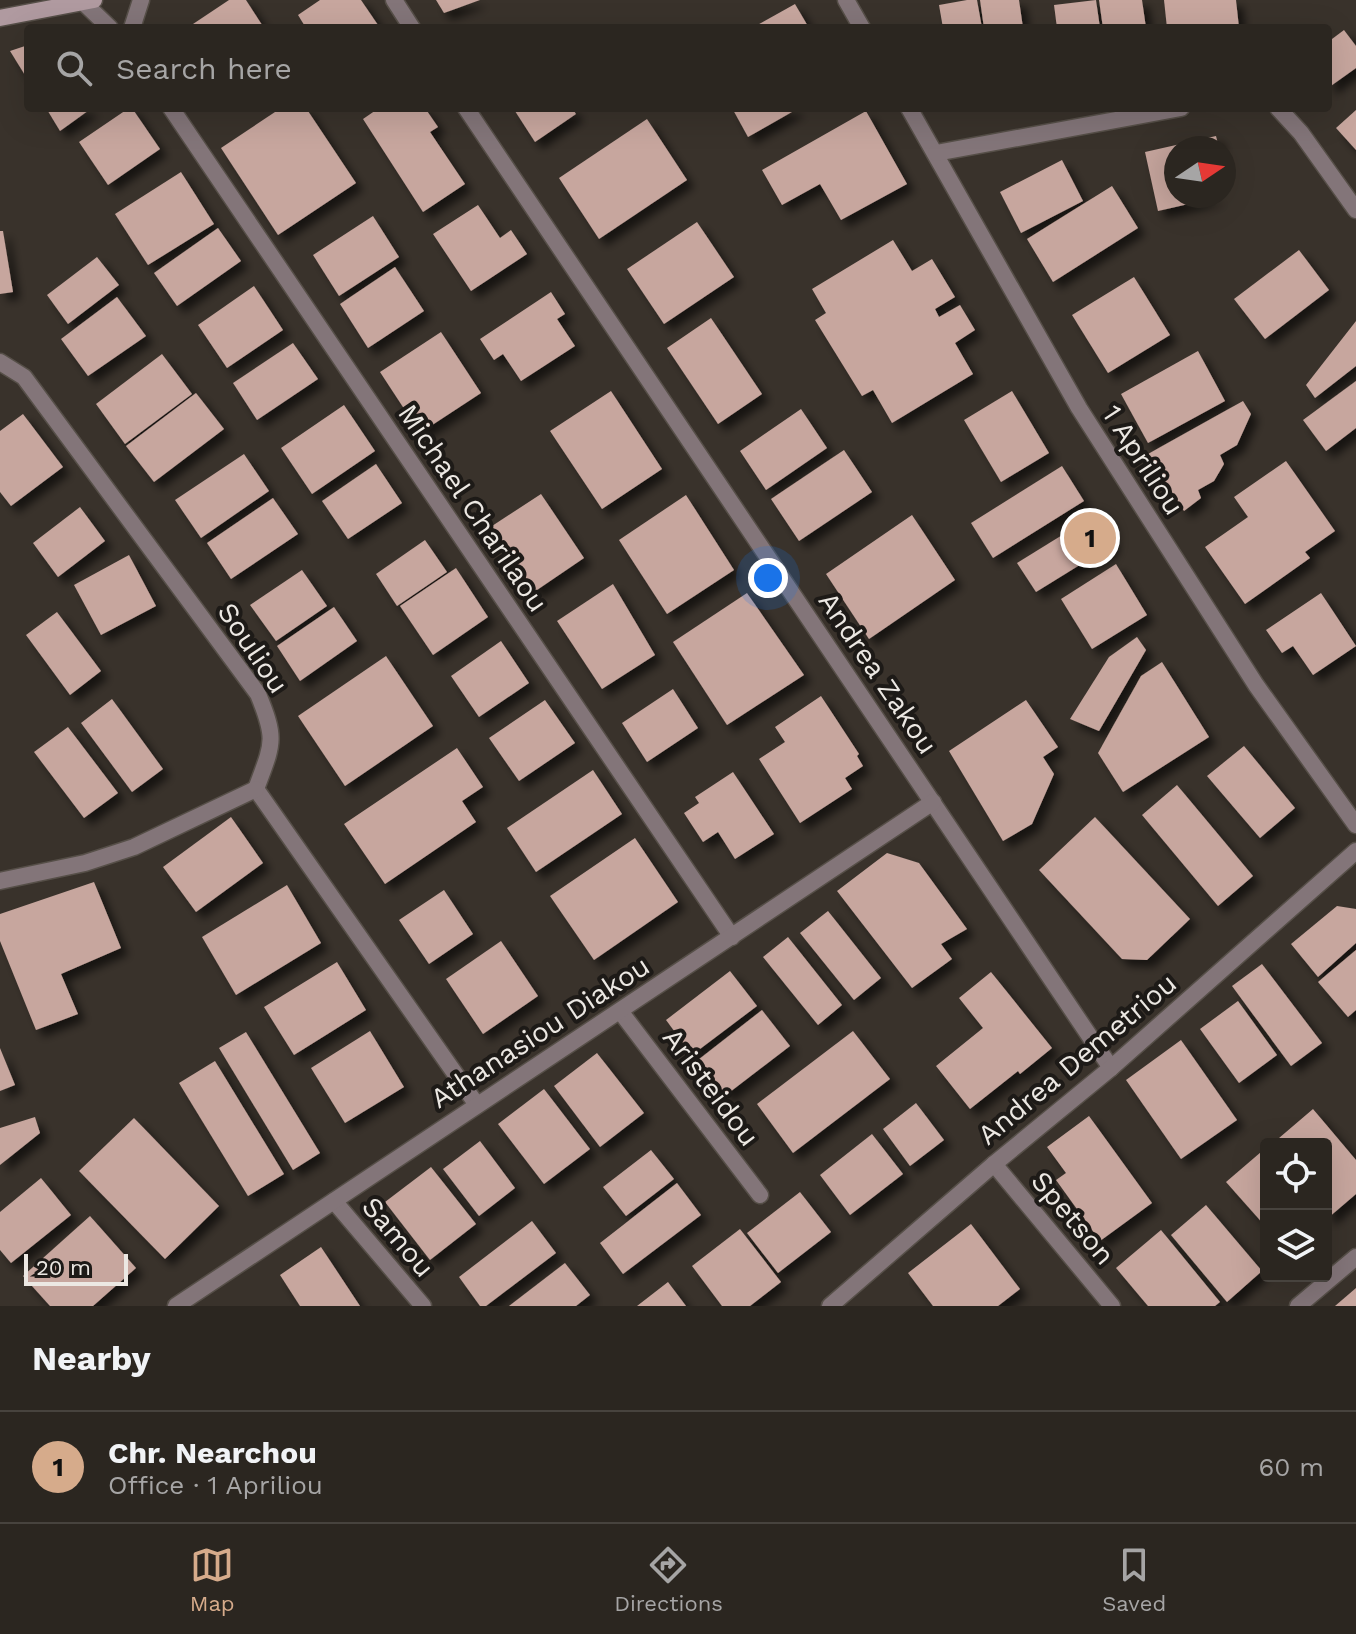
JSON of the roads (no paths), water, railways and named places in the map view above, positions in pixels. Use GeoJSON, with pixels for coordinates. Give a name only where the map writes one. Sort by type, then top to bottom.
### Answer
{"type":"FeatureCollection","features":[{"type":"Feature","properties":{"kind":"main road"},"geometry":{"type":"LineString","coordinates":[[0,18],[88,1]]}},
{"type":"Feature","properties":{"kind":"street"},"geometry":{"type":"LineString","coordinates":[[133,24],[141,0]]}},
{"type":"Feature","properties":{"kind":"street"},"geometry":{"type":"LineString","coordinates":[[394,0],[409,24]]}},
{"type":"Feature","properties":{"kind":"street"},"geometry":{"type":"LineString","coordinates":[[846,0],[860,24]]}},
{"type":"Feature","properties":{"kind":"street"},"geometry":{"type":"LineString","coordinates":[[88,1],[107,24]]}},
{"type":"Feature","properties":{"kind":"street","name":"Michael Charilaou"},"geometry":{"type":"LineString","coordinates":[[174,112],[732,937]]}},
{"type":"Feature","properties":{"kind":"street","name":"Andrea Zakou"},"geometry":{"type":"LineString","coordinates":[[469,112],[1111,1068]]}},
{"type":"Feature","properties":{"kind":"street","name":"1 Apriliou"},"geometry":{"type":"LineString","coordinates":[[911,112],[1079,408],[1256,685],[1356,825]]}},
{"type":"Feature","properties":{"kind":"street"},"geometry":{"type":"LineString","coordinates":[[936,153],[1159,112]]}},
{"type":"Feature","properties":{"kind":"street"},"geometry":{"type":"LineString","coordinates":[[1282,112],[1301,133],[1356,210]]}},
{"type":"Feature","properties":{"kind":"street","name":"Souliou"},"geometry":{"type":"LineString","coordinates":[[0,362],[24,377],[258,694],[272,727],[270,751],[256,789]]}},
{"type":"Feature","properties":{"kind":"street"},"geometry":{"type":"LineString","coordinates":[[0,881],[85,863],[134,847],[256,789],[477,1105]]}},
{"type":"Feature","properties":{"kind":"street","name":"Athanasiou Diakou"},"geometry":{"type":"LineString","coordinates":[[176,1306],[933,802]]}},
{"type":"Feature","properties":{"kind":"street","name":"Andrea Demetriou"},"geometry":{"type":"LineString","coordinates":[[830,1306],[1111,1068],[1356,851]]}},
{"type":"Feature","properties":{"kind":"street","name":"Aristeidou"},"geometry":{"type":"LineString","coordinates":[[620,1011],[760,1195]]}},
{"type":"Feature","properties":{"kind":"street","name":"Spetson"},"geometry":{"type":"LineString","coordinates":[[994,1164],[1112,1306]]}},
{"type":"Feature","properties":{"kind":"street","name":"Samou"},"geometry":{"type":"LineString","coordinates":[[334,1201],[423,1306]]}},
{"type":"Feature","properties":{"kind":"street"},"geometry":{"type":"LineString","coordinates":[[1298,1306],[1356,1257]]}},
{"type":"Feature","properties":{"kind":"place","name":"Chr. Nearchou"},"geometry":{"type":"Point","coordinates":[1090,538]}}]}
